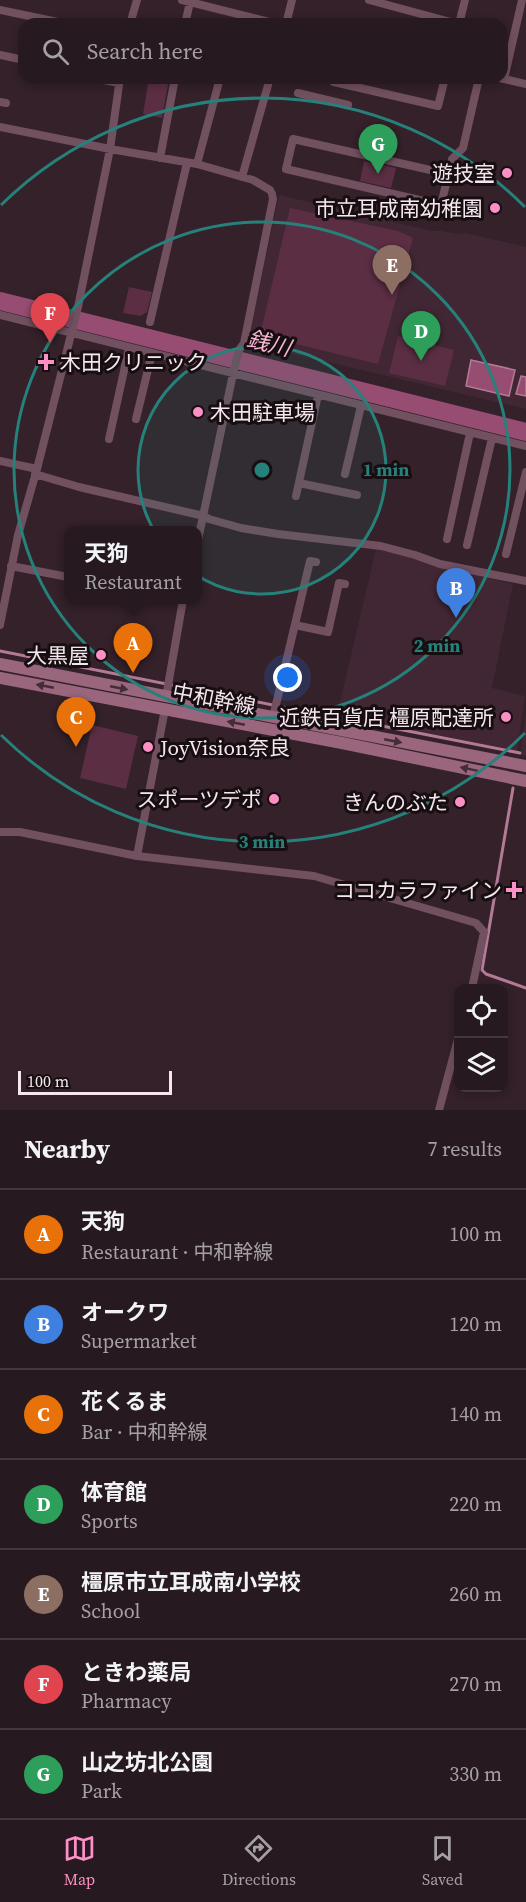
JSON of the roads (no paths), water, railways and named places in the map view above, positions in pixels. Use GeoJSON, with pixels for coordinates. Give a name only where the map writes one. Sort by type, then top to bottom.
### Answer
{"type":"FeatureCollection","features":[{"type":"Feature","properties":{"kind":"main road","name":"中和幹線"},"geometry":{"type":"LineString","coordinates":[[0,664],[167,694],[275,709],[526,766]]}},
{"type":"Feature","properties":{"kind":"main road","name":"中和幹線"},"geometry":{"type":"LineString","coordinates":[[0,678],[167,694],[526,781]]}},
{"type":"Feature","properties":{"kind":"street"},"geometry":{"type":"LineString","coordinates":[[132,18],[137,0]]}},
{"type":"Feature","properties":{"kind":"street"},"geometry":{"type":"LineString","coordinates":[[288,18],[292,0]]}},
{"type":"Feature","properties":{"kind":"street"},"geometry":{"type":"LineString","coordinates":[[369,0],[436,18]]}},
{"type":"Feature","properties":{"kind":"street"},"geometry":{"type":"LineString","coordinates":[[460,18],[465,0]]}},
{"type":"Feature","properties":{"kind":"street"},"geometry":{"type":"LineString","coordinates":[[508,53],[522,0]]}},
{"type":"Feature","properties":{"kind":"street"},"geometry":{"type":"LineString","coordinates":[[185,18],[186,1],[231,18]]}},
{"type":"Feature","properties":{"kind":"street"},"geometry":{"type":"LineString","coordinates":[[0,10],[38,18]]}},
{"type":"Feature","properties":{"kind":"street"},"geometry":{"type":"LineString","coordinates":[[0,55],[18,59]]}},
{"type":"Feature","properties":{"kind":"street"},"geometry":{"type":"LineString","coordinates":[[508,80],[526,84]]}},
{"type":"Feature","properties":{"kind":"street"},"geometry":{"type":"LineString","coordinates":[[0,625],[3,589],[36,472],[77,310],[110,149],[120,84]]}},
{"type":"Feature","properties":{"kind":"street"},"geometry":{"type":"LineString","coordinates":[[160,158],[174,84]]}},
{"type":"Feature","properties":{"kind":"street"},"geometry":{"type":"LineString","coordinates":[[197,164],[218,84]]}},
{"type":"Feature","properties":{"kind":"street"},"geometry":{"type":"LineString","coordinates":[[242,177],[268,84]]}},
{"type":"Feature","properties":{"kind":"street"},"geometry":{"type":"LineString","coordinates":[[343,84],[438,106],[444,84]]}},
{"type":"Feature","properties":{"kind":"street"},"geometry":{"type":"LineString","coordinates":[[448,174],[293,139],[286,169],[441,205],[452,159],[463,148],[478,84]]}},
{"type":"Feature","properties":{"kind":"street"},"geometry":{"type":"LineString","coordinates":[[298,93],[348,105]]}},
{"type":"Feature","properties":{"kind":"street"},"geometry":{"type":"LineString","coordinates":[[0,127],[197,164],[253,180],[271,192],[273,199],[244,343],[234,371],[202,526]]}},
{"type":"Feature","properties":{"kind":"street"},"geometry":{"type":"LineString","coordinates":[[150,322],[187,163]]}},
{"type":"Feature","properties":{"kind":"street"},"geometry":{"type":"LineString","coordinates":[[0,315],[72,329],[129,348],[234,371],[318,395],[526,446]]}},
{"type":"Feature","properties":{"kind":"street"},"geometry":{"type":"LineString","coordinates":[[109,439],[129,348]]}},
{"type":"Feature","properties":{"kind":"street"},"geometry":{"type":"LineString","coordinates":[[136,419],[152,353]]}},
{"type":"Feature","properties":{"kind":"street"},"geometry":{"type":"LineString","coordinates":[[296,496],[318,395]]}},
{"type":"Feature","properties":{"kind":"street"},"geometry":{"type":"LineString","coordinates":[[345,474],[361,406]]}},
{"type":"Feature","properties":{"kind":"street"},"geometry":{"type":"LineString","coordinates":[[447,539],[471,432]]}},
{"type":"Feature","properties":{"kind":"street"},"geometry":{"type":"LineString","coordinates":[[467,545],[492,438]]}},
{"type":"Feature","properties":{"kind":"street"},"geometry":{"type":"LineString","coordinates":[[0,461],[79,487],[204,516],[241,528],[381,546],[440,564],[526,581]]}},
{"type":"Feature","properties":{"kind":"street"},"geometry":{"type":"LineString","coordinates":[[506,554],[526,472]]}},
{"type":"Feature","properties":{"kind":"street"},"geometry":{"type":"LineString","coordinates":[[299,483],[357,495]]}},
{"type":"Feature","properties":{"kind":"street"},"geometry":{"type":"LineString","coordinates":[[275,709],[310,561],[316,562]]}},
{"type":"Feature","properties":{"kind":"street"},"geometry":{"type":"LineString","coordinates":[[11,566],[64,577]]}},
{"type":"Feature","properties":{"kind":"street"},"geometry":{"type":"LineString","coordinates":[[295,625],[328,632],[339,583],[345,584]]}},
{"type":"Feature","properties":{"kind":"street"},"geometry":{"type":"LineString","coordinates":[[137,856],[167,694],[180,604]]}},
{"type":"Feature","properties":{"kind":"street"},"geometry":{"type":"LineString","coordinates":[[0,832],[20,832],[137,856],[314,876],[476,923],[484,932],[473,984]]}},
{"type":"Feature","properties":{"kind":"street"},"geometry":{"type":"LineString","coordinates":[[439,1110],[454,1057]]}},
{"type":"Feature","properties":{"kind":"waterway","name":"銭川"},"geometry":{"type":"LineString","coordinates":[[0,301],[526,432]]}},
{"type":"Feature","properties":{"kind":"waterway"},"geometry":{"type":"LineString","coordinates":[[0,651],[318,714]]}},
{"type":"Feature","properties":{"kind":"waterway"},"geometry":{"type":"LineString","coordinates":[[367,723],[520,753]]}},
{"type":"Feature","properties":{"kind":"waterway"},"geometry":{"type":"LineString","coordinates":[[513,788],[482,970],[486,974],[526,988]]}},
{"type":"Feature","properties":{"kind":"place","name":"遊技室"},"geometry":{"type":"Point","coordinates":[507,173]}},
{"type":"Feature","properties":{"kind":"place","name":"山之坊北公園"},"geometry":{"type":"Point","coordinates":[378,174]}},
{"type":"Feature","properties":{"kind":"place","name":"市立耳成南幼稚園"},"geometry":{"type":"Point","coordinates":[495,208]}},
{"type":"Feature","properties":{"kind":"place","name":"橿原市立耳成南小学校"},"geometry":{"type":"Point","coordinates":[392,295]}},
{"type":"Feature","properties":{"kind":"place","name":"ときわ薬局"},"geometry":{"type":"Point","coordinates":[50,343]}},
{"type":"Feature","properties":{"kind":"place","name":"体育館"},"geometry":{"type":"Point","coordinates":[421,361]}},
{"type":"Feature","properties":{"kind":"place","name":"木田クリニック"},"geometry":{"type":"Point","coordinates":[46,362]}},
{"type":"Feature","properties":{"kind":"place","name":"木田駐車場"},"geometry":{"type":"Point","coordinates":[198,412]}},
{"type":"Feature","properties":{"kind":"place","name":"オークワ"},"geometry":{"type":"Point","coordinates":[456,618]}},
{"type":"Feature","properties":{"kind":"place","name":"大黒屋"},"geometry":{"type":"Point","coordinates":[101,655]}},
{"type":"Feature","properties":{"kind":"place","name":"天狗"},"geometry":{"type":"Point","coordinates":[133,673]}},
{"type":"Feature","properties":{"kind":"place","name":"近鉄百貨店 橿原配達所"},"geometry":{"type":"Point","coordinates":[506,717]}},
{"type":"Feature","properties":{"kind":"place","name":"花くるま"},"geometry":{"type":"Point","coordinates":[76,747]}},
{"type":"Feature","properties":{"kind":"place","name":"JoyVision奈良"},"geometry":{"type":"Point","coordinates":[148,747]}},
{"type":"Feature","properties":{"kind":"place","name":"スポーツデポ"},"geometry":{"type":"Point","coordinates":[274,799]}},
{"type":"Feature","properties":{"kind":"place","name":"きんのぶた"},"geometry":{"type":"Point","coordinates":[460,802]}},
{"type":"Feature","properties":{"kind":"place","name":"ココカラファイン"},"geometry":{"type":"Point","coordinates":[514,890]}}]}
